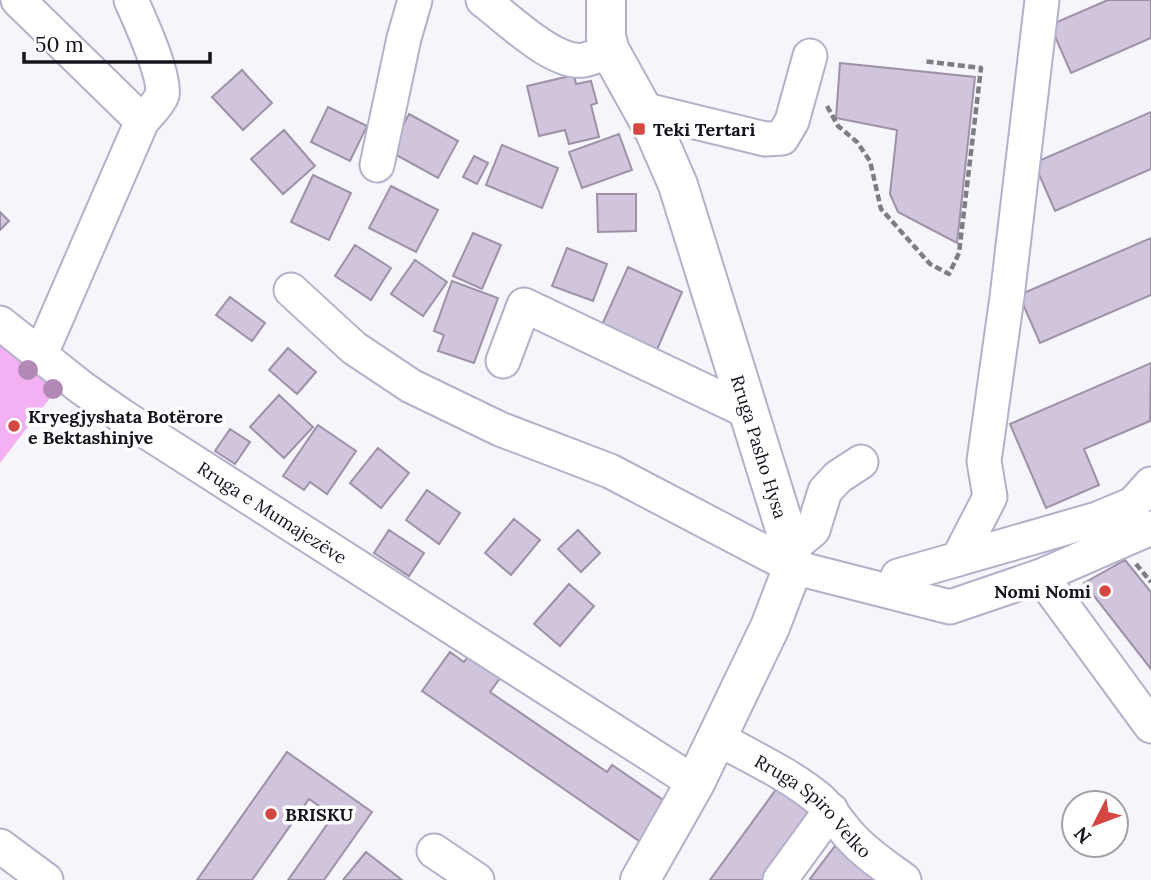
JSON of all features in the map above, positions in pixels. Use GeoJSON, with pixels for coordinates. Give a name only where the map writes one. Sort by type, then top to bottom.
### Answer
{"type":"FeatureCollection","features":[{"type":"Feature","properties":{"kind":"main road","name":"Rruga Pasho Hysa"},"geometry":{"type":"LineString","coordinates":[[606,0],[606,37],[610,51],[663,148],[678,185],[792,558]]}},
{"type":"Feature","properties":{"kind":"main road"},"geometry":{"type":"LineString","coordinates":[[640,880],[695,783],[770,627],[792,558]]}},
{"type":"Feature","properties":{"kind":"street"},"geometry":{"type":"LineString","coordinates":[[18,0],[142,121]]}},
{"type":"Feature","properties":{"kind":"street"},"geometry":{"type":"LineString","coordinates":[[40,356],[142,121],[161,97],[162,86],[146,35],[131,0]]}},
{"type":"Feature","properties":{"kind":"street"},"geometry":{"type":"LineString","coordinates":[[377,165],[404,37],[415,0]]}},
{"type":"Feature","properties":{"kind":"street"},"geometry":{"type":"LineString","coordinates":[[483,0],[552,52],[570,60],[584,60],[610,51]]}},
{"type":"Feature","properties":{"kind":"street"},"geometry":{"type":"LineString","coordinates":[[958,559],[990,497],[984,461],[1012,256],[1042,0]]}},
{"type":"Feature","properties":{"kind":"street"},"geometry":{"type":"LineString","coordinates":[[642,109],[765,139],[782,138],[792,121],[807,70]]}},
{"type":"Feature","properties":{"kind":"street"},"geometry":{"type":"LineString","coordinates":[[291,290],[354,348],[411,386],[500,429],[610,471],[792,558],[950,607],[1041,576],[1151,528]]}},
{"type":"Feature","properties":{"kind":"street"},"geometry":{"type":"LineString","coordinates":[[503,361],[524,305],[747,411]]}},
{"type":"Feature","properties":{"kind":"street","name":"Rruga e Mumajezëve"},"geometry":{"type":"LineString","coordinates":[[0,323],[122,416],[695,783]]}},
{"type":"Feature","properties":{"kind":"street"},"geometry":{"type":"LineString","coordinates":[[792,558],[813,530],[825,491],[838,477],[861,462]]}},
{"type":"Feature","properties":{"kind":"street"},"geometry":{"type":"LineString","coordinates":[[898,576],[1097,519],[1133,504],[1151,484]]}},
{"type":"Feature","properties":{"kind":"street"},"geometry":{"type":"LineString","coordinates":[[1041,576],[1151,726]]}},
{"type":"Feature","properties":{"kind":"street","name":"Rruga Spiro Velko"},"geometry":{"type":"LineString","coordinates":[[717,738],[772,768],[816,797],[831,810],[848,834],[864,850],[904,880]]}},
{"type":"Feature","properties":{"kind":"street"},"geometry":{"type":"LineString","coordinates":[[780,880],[831,810]]}},
{"type":"Feature","properties":{"kind":"street"},"geometry":{"type":"LineString","coordinates":[[0,846],[46,880]]}},
{"type":"Feature","properties":{"kind":"street"},"geometry":{"type":"LineString","coordinates":[[434,851],[477,880]]}},
{"type":"Feature","properties":{"kind":"path"},"geometry":{"type":"LineString","coordinates":[[807,70],[830,85],[827,106],[838,127],[857,142],[870,162],[881,209],[930,264],[949,275],[959,253],[981,68],[923,61]]}},
{"type":"Feature","properties":{"kind":"shaded area","name":"Kryegjyshata Botërore e Bektashinjve"},"geometry":{"type":"Polygon","coordinates":[[[0,340],[57,389],[0,463],[0,340]]]}},
{"type":"Feature","properties":{"kind":"building"},"geometry":{"type":"Polygon","coordinates":[[[1108,0],[1151,0],[1151,38],[1071,73],[1050,25],[1108,0]]]}},
{"type":"Feature","properties":{"kind":"building"},"geometry":{"type":"Polygon","coordinates":[[[840,63],[975,77],[957,243],[898,212],[890,194],[897,130],[836,118],[840,63]]]}},
{"type":"Feature","properties":{"kind":"building"},"geometry":{"type":"Polygon","coordinates":[[[242,70],[272,103],[243,130],[212,97],[242,70]]]}},
{"type":"Feature","properties":{"kind":"building"},"geometry":{"type":"Polygon","coordinates":[[[574,75],[576,84],[591,81],[597,103],[591,105],[599,137],[569,144],[565,130],[539,136],[527,86],[574,75]]]}},
{"type":"Feature","properties":{"kind":"building"},"geometry":{"type":"Polygon","coordinates":[[[328,107],[367,126],[350,161],[311,142],[328,107]]]}},
{"type":"Feature","properties":{"kind":"building"},"geometry":{"type":"Polygon","coordinates":[[[1151,112],[1151,169],[1055,211],[1034,163],[1151,112]]]}},
{"type":"Feature","properties":{"kind":"building"},"geometry":{"type":"Polygon","coordinates":[[[409,114],[458,141],[438,178],[389,151],[409,114]]]}},
{"type":"Feature","properties":{"kind":"building"},"geometry":{"type":"Polygon","coordinates":[[[284,130],[315,166],[283,194],[251,159],[284,130]]]}},
{"type":"Feature","properties":{"kind":"building"},"geometry":{"type":"Polygon","coordinates":[[[619,134],[632,170],[582,188],[569,152],[619,134]]]}},
{"type":"Feature","properties":{"kind":"building"},"geometry":{"type":"Polygon","coordinates":[[[502,145],[558,168],[542,208],[486,185],[502,145]]]}},
{"type":"Feature","properties":{"kind":"building"},"geometry":{"type":"Polygon","coordinates":[[[474,156],[488,163],[477,184],[463,177],[474,156]]]}},
{"type":"Feature","properties":{"kind":"building"},"geometry":{"type":"Polygon","coordinates":[[[313,175],[351,193],[329,240],[291,222],[313,175]]]}},
{"type":"Feature","properties":{"kind":"building"},"geometry":{"type":"Polygon","coordinates":[[[391,186],[438,210],[416,252],[369,228],[391,186]]]}},
{"type":"Feature","properties":{"kind":"building"},"geometry":{"type":"Polygon","coordinates":[[[597,194],[636,194],[636,231],[598,232],[597,194]]]}},
{"type":"Feature","properties":{"kind":"building"},"geometry":{"type":"Polygon","coordinates":[[[0,212],[9,221],[0,230],[0,212]]]}},
{"type":"Feature","properties":{"kind":"building"},"geometry":{"type":"Polygon","coordinates":[[[473,233],[501,245],[482,289],[453,276],[473,233]]]}},
{"type":"Feature","properties":{"kind":"building"},"geometry":{"type":"Polygon","coordinates":[[[1151,238],[1151,295],[1040,343],[1019,295],[1151,238]]]}},
{"type":"Feature","properties":{"kind":"building"},"geometry":{"type":"Polygon","coordinates":[[[355,245],[391,268],[371,300],[335,276],[355,245]]]}},
{"type":"Feature","properties":{"kind":"building"},"geometry":{"type":"Polygon","coordinates":[[[567,248],[607,264],[593,301],[552,286],[567,248]]]}},
{"type":"Feature","properties":{"kind":"building"},"geometry":{"type":"Polygon","coordinates":[[[415,260],[447,282],[423,316],[391,294],[415,260]]]}},
{"type":"Feature","properties":{"kind":"building"},"geometry":{"type":"Polygon","coordinates":[[[628,267],[682,292],[656,352],[601,327],[628,267]]]}},
{"type":"Feature","properties":{"kind":"building"},"geometry":{"type":"Polygon","coordinates":[[[452,281],[498,298],[474,363],[438,351],[444,335],[434,331],[452,281]]]}},
{"type":"Feature","properties":{"kind":"building"},"geometry":{"type":"Polygon","coordinates":[[[230,297],[265,323],[252,341],[216,315],[230,297]]]}},
{"type":"Feature","properties":{"kind":"building"},"geometry":{"type":"Polygon","coordinates":[[[288,348],[316,372],[297,394],[269,370],[288,348]]]}},
{"type":"Feature","properties":{"kind":"building"},"geometry":{"type":"Polygon","coordinates":[[[1151,363],[1150,421],[1084,449],[1099,485],[1046,508],[1010,424],[1151,363]]]}},
{"type":"Feature","properties":{"kind":"building"},"geometry":{"type":"Polygon","coordinates":[[[279,395],[313,427],[284,458],[250,427],[279,395]]]}},
{"type":"Feature","properties":{"kind":"building"},"geometry":{"type":"Polygon","coordinates":[[[318,425],[356,451],[327,494],[310,482],[304,490],[283,476],[318,425]]]}},
{"type":"Feature","properties":{"kind":"building"},"geometry":{"type":"Polygon","coordinates":[[[230,429],[250,442],[235,464],[215,451],[230,429]]]}},
{"type":"Feature","properties":{"kind":"building"},"geometry":{"type":"Polygon","coordinates":[[[378,448],[409,473],[381,508],[350,483],[378,448]]]}},
{"type":"Feature","properties":{"kind":"building"},"geometry":{"type":"Polygon","coordinates":[[[427,490],[460,513],[439,544],[406,520],[427,490]]]}},
{"type":"Feature","properties":{"kind":"building"},"geometry":{"type":"Polygon","coordinates":[[[514,519],[540,540],[511,575],[485,553],[514,519]]]}},
{"type":"Feature","properties":{"kind":"building"},"geometry":{"type":"Polygon","coordinates":[[[389,530],[424,553],[409,576],[374,553],[389,530]]]}},
{"type":"Feature","properties":{"kind":"building"},"geometry":{"type":"Polygon","coordinates":[[[578,530],[600,553],[581,572],[558,549],[578,530]]]}},
{"type":"Feature","properties":{"kind":"building"},"geometry":{"type":"Polygon","coordinates":[[[1125,560],[1151,592],[1151,669],[1084,583],[1125,560]]]}},
{"type":"Feature","properties":{"kind":"building"},"geometry":{"type":"Polygon","coordinates":[[[569,584],[594,606],[560,646],[534,624],[569,584]]]}},
{"type":"Feature","properties":{"kind":"building"},"geometry":{"type":"Polygon","coordinates":[[[450,652],[464,662],[471,652],[503,674],[490,692],[607,772],[612,765],[672,806],[645,845],[422,691],[450,652]]]}},
{"type":"Feature","properties":{"kind":"building","name":"BRISKU"},"geometry":{"type":"Polygon","coordinates":[[[287,752],[372,812],[324,880],[288,880],[333,816],[309,799],[252,880],[197,880],[287,752]]]}},
{"type":"Feature","properties":{"kind":"building"},"geometry":{"type":"Polygon","coordinates":[[[780,784],[815,809],[763,880],[710,880],[780,784]]]}},
{"type":"Feature","properties":{"kind":"building"},"geometry":{"type":"Polygon","coordinates":[[[835,846],[880,880],[810,879],[835,846]]]}},
{"type":"Feature","properties":{"kind":"building"},"geometry":{"type":"Polygon","coordinates":[[[366,852],[402,880],[343,880],[366,852]]]}},
{"type":"Feature","properties":{"kind":"place","name":"Teki Tertari"},"geometry":{"type":"Point","coordinates":[639,129]}},
{"type":"Feature","properties":{"kind":"place","name":"Kryegjyshata Botërore e Bektashinjve"},"geometry":{"type":"Point","coordinates":[14,426]}},
{"type":"Feature","properties":{"kind":"place","name":"Nomi Nomi"},"geometry":{"type":"Point","coordinates":[1105,591]}},
{"type":"Feature","properties":{"kind":"place","name":"BRISKU"},"geometry":{"type":"Point","coordinates":[271,814]}}]}
